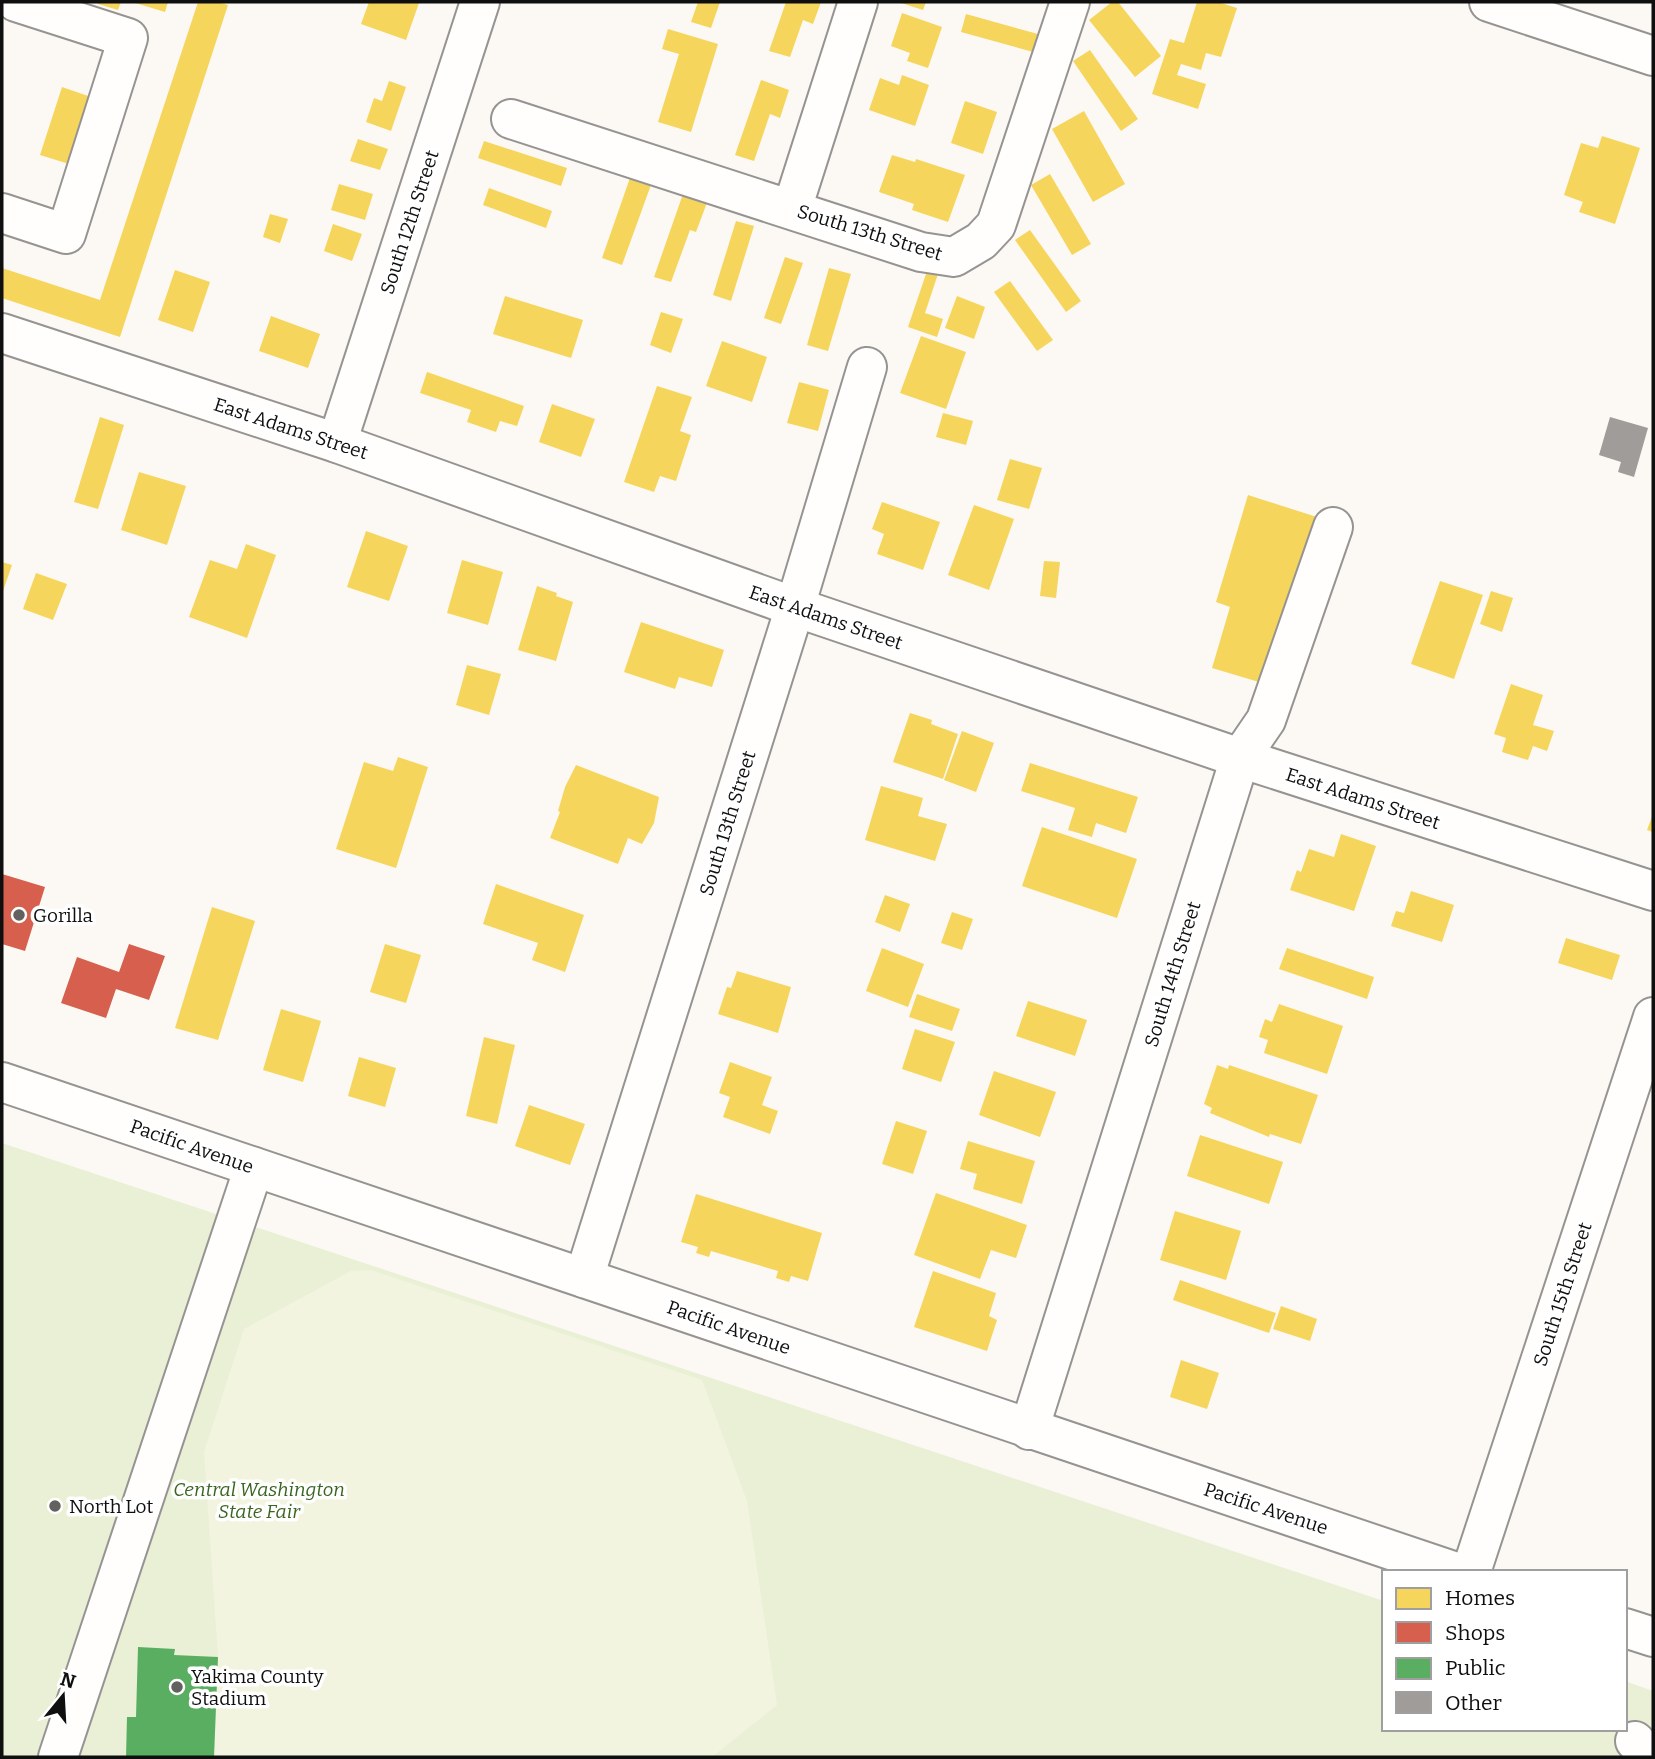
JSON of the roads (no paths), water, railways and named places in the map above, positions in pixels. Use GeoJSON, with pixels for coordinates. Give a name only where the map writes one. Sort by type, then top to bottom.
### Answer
{"type":"FeatureCollection","features":[{"type":"Feature","properties":{"kind":"street"},"geometry":{"type":"LineString","coordinates":[[2,213],[66,234],[128,38],[16,2]]}},
{"type":"Feature","properties":{"kind":"street","name":"South 12th Street"},"geometry":{"type":"LineString","coordinates":[[337,443],[480,2]]}},
{"type":"Feature","properties":{"kind":"street"},"geometry":{"type":"LineString","coordinates":[[793,209],[858,2]]}},
{"type":"Feature","properties":{"kind":"street","name":"South 13th Street"},"geometry":{"type":"LineString","coordinates":[[510,120],[921,252],[954,257],[981,241],[996,225],[1070,2]]}},
{"type":"Feature","properties":{"kind":"street"},"geometry":{"type":"LineString","coordinates":[[1489,2],[1653,56]]}},
{"type":"Feature","properties":{"kind":"street","name":"East Adams Street"},"geometry":{"type":"LineString","coordinates":[[2,333],[337,443],[795,607],[1240,758],[1653,891]]}},
{"type":"Feature","properties":{"kind":"street","name":"South 13th Street"},"geometry":{"type":"LineString","coordinates":[[584,1278],[795,607],[867,368]]}},
{"type":"Feature","properties":{"kind":"street","name":"South 14th Street"},"geometry":{"type":"LineString","coordinates":[[1029,1430],[1240,758],[1266,720],[1333,527]]}},
{"type":"Feature","properties":{"kind":"street","name":"South 15th Street"},"geometry":{"type":"LineString","coordinates":[[1472,1570],[1653,1017]]}},
{"type":"Feature","properties":{"kind":"street","name":"Pacific Avenue"},"geometry":{"type":"LineString","coordinates":[[2,1082],[1450,1570]]}},
{"type":"Feature","properties":{"kind":"street"},"geometry":{"type":"LineString","coordinates":[[58,1757],[254,1167]]}},
{"type":"Feature","properties":{"kind":"street"},"geometry":{"type":"LineString","coordinates":[[1627,1629],[1653,1637]]}},
{"type":"Feature","properties":{"kind":"place","name":"Gorilla"},"geometry":{"type":"Point","coordinates":[19,915]}},
{"type":"Feature","properties":{"kind":"place","name":"North Lot"},"geometry":{"type":"Point","coordinates":[55,1506]}},
{"type":"Feature","properties":{"kind":"place","name":"Yakima County Stadium"},"geometry":{"type":"Point","coordinates":[177,1687]}},
{"type":"Feature","properties":{"kind":"park label","name":"Central Washington State Fair"},"geometry":{"type":"Point","coordinates":[259,1500]}}]}
